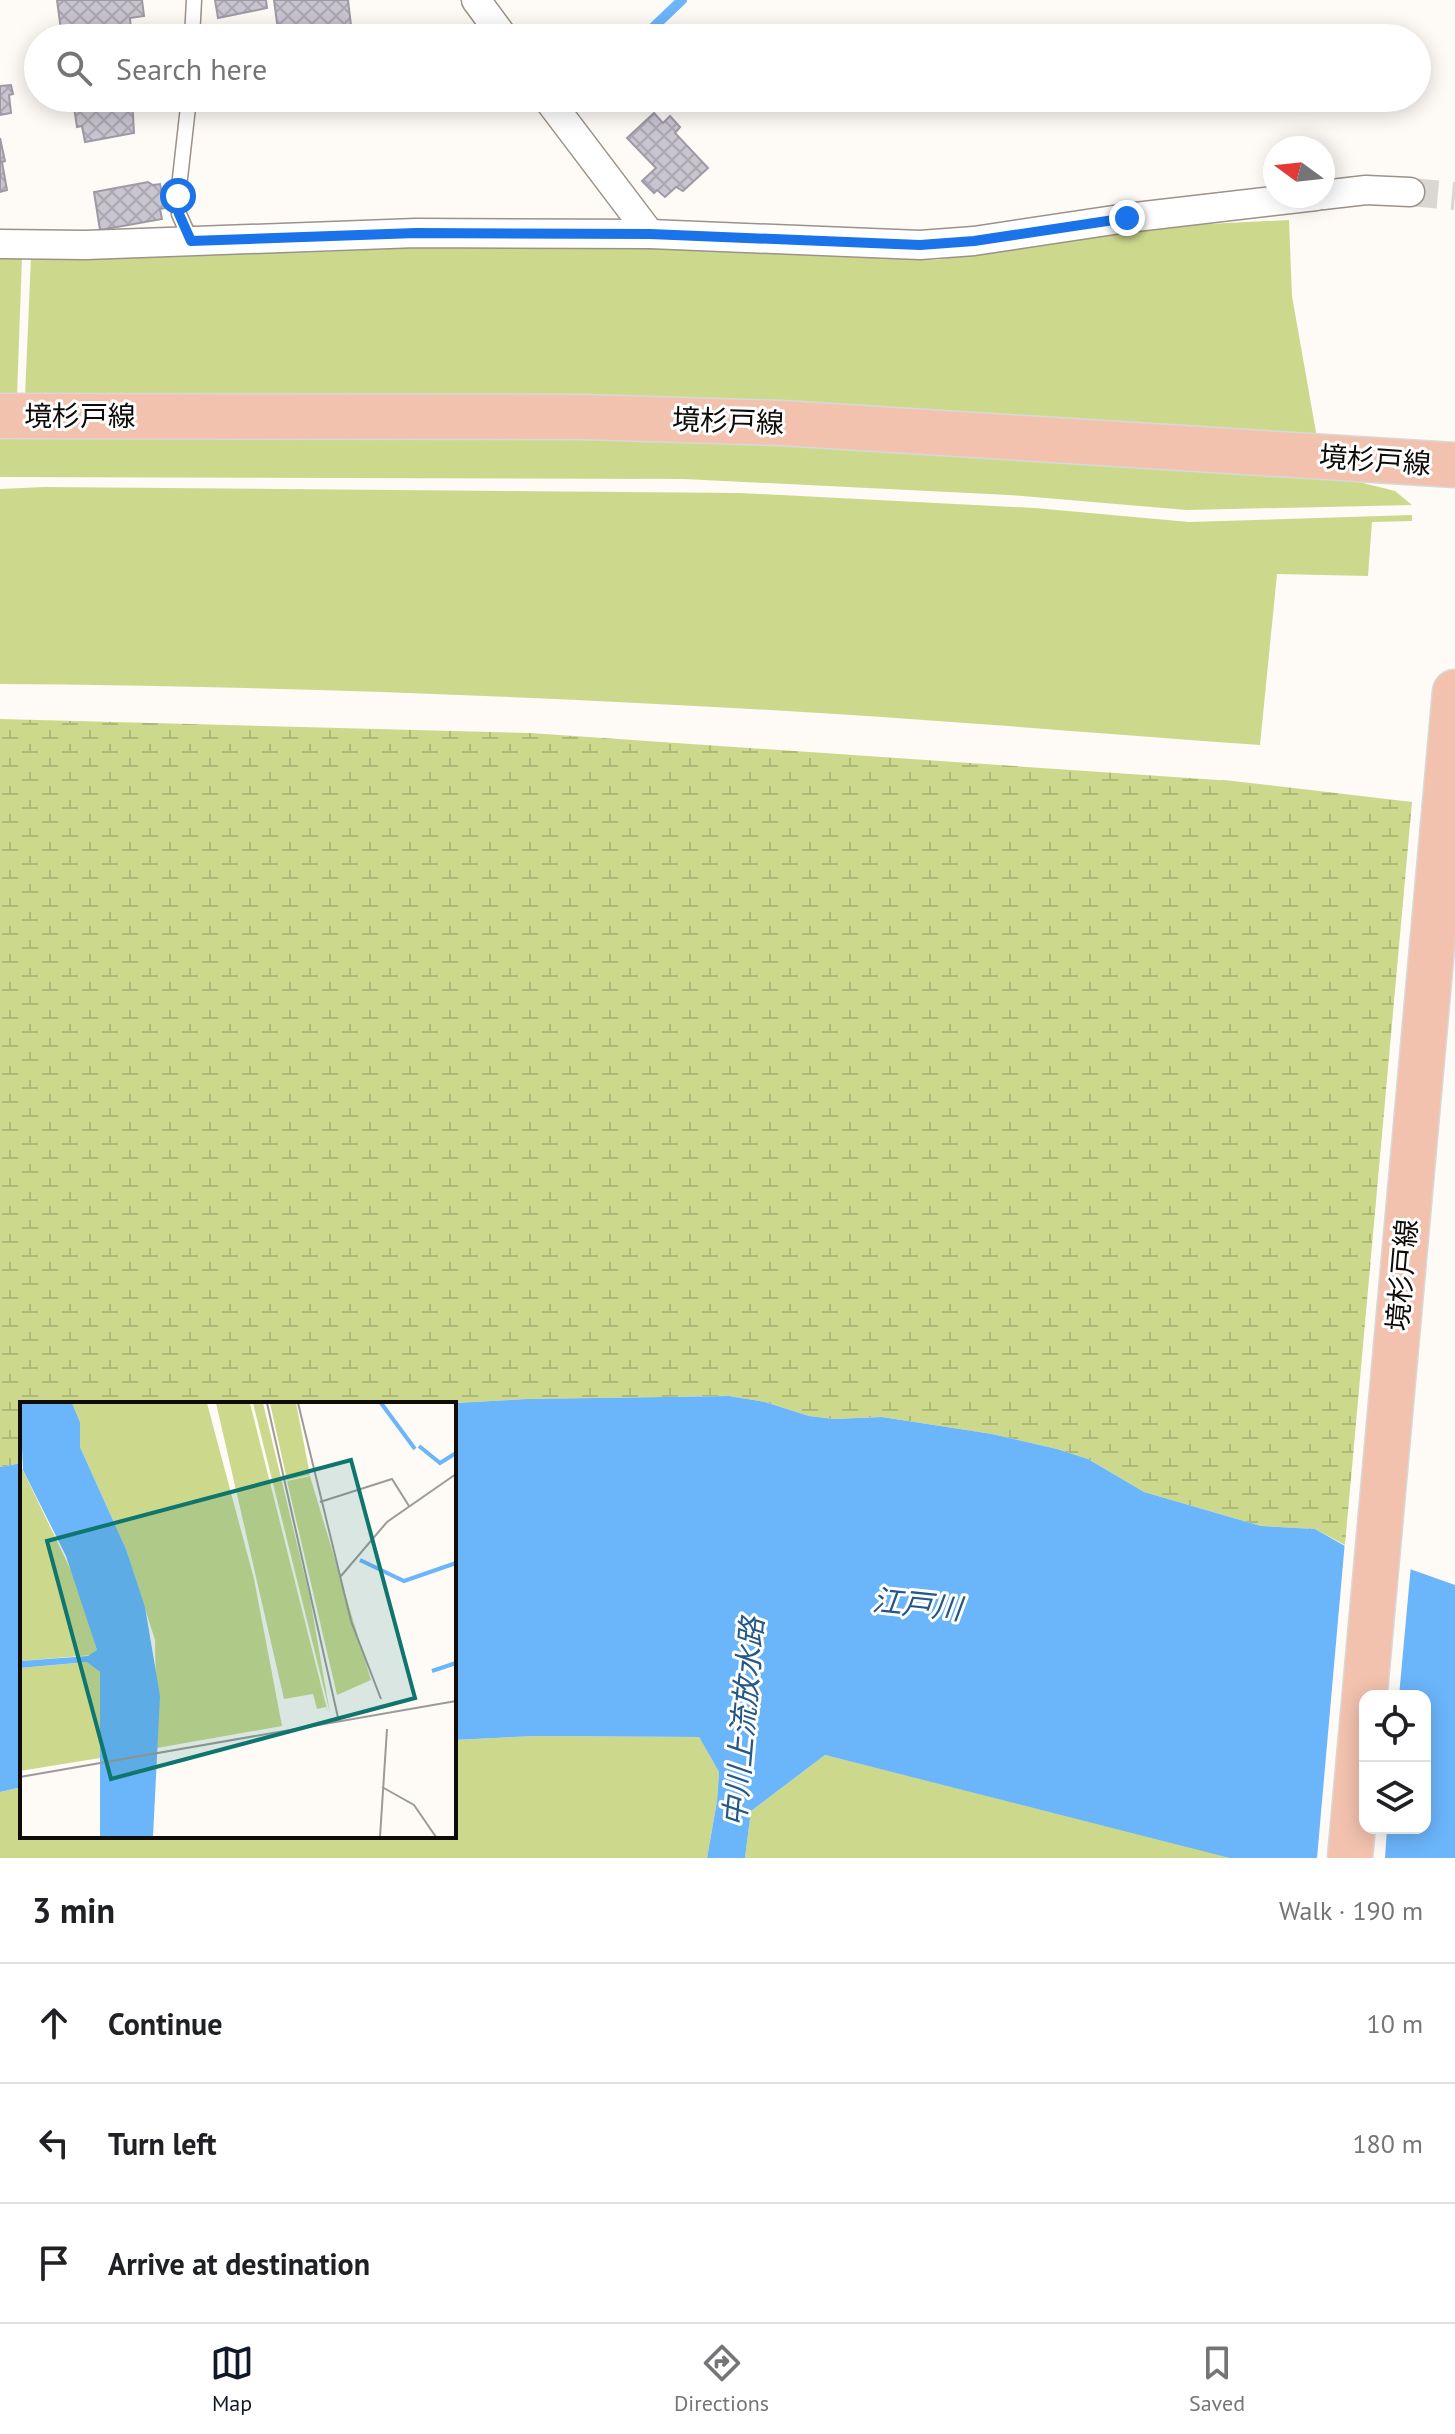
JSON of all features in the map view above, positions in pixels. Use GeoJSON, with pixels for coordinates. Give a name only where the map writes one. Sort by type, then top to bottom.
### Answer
{"type":"FeatureCollection","features":[{"type":"Feature","properties":{"kind":"main road","name":"境杉戸線"},"geometry":{"type":"LineString","coordinates":[[0,416],[584,417],[781,423],[1455,465]]}},
{"type":"Feature","properties":{"kind":"main road","name":"境杉戸線"},"geometry":{"type":"LineString","coordinates":[[1350,1858],[1455,692]]}},
{"type":"Feature","properties":{"kind":"street"},"geometry":{"type":"LineString","coordinates":[[476,0],[494,24]]}},
{"type":"Feature","properties":{"kind":"street"},"geometry":{"type":"LineString","coordinates":[[558,112],[650,234]]}},
{"type":"Feature","properties":{"kind":"street"},"geometry":{"type":"LineString","coordinates":[[1335,194],[1366,190],[1410,192]]}},
{"type":"Feature","properties":{"kind":"street"},"geometry":{"type":"LineString","coordinates":[[0,244],[86,245],[416,233],[650,234],[920,245],[974,241],[1127,218],[1263,202]]}},
{"type":"Feature","properties":{"kind":"lane"},"geometry":{"type":"LineString","coordinates":[[193,24],[194,0]]}},
{"type":"Feature","properties":{"kind":"lane"},"geometry":{"type":"LineString","coordinates":[[187,112],[178,196],[179,214],[191,241]]}},
{"type":"Feature","properties":{"kind":"green space"},"geometry":{"type":"Polygon","coordinates":[[[1289,220],[1292,296],[1317,438],[25,396],[31,257],[408,248],[646,248],[936,260],[1093,235],[1187,225],[1289,220]]]}},
{"type":"Feature","properties":{"kind":"green space"},"geometry":{"type":"Polygon","coordinates":[[[0,256],[22,257],[17,396],[0,396],[0,256]]]}},
{"type":"Feature","properties":{"kind":"green space"},"geometry":{"type":"Polygon","coordinates":[[[0,438],[467,438],[726,442],[1347,479],[1395,491],[1412,505],[1187,510],[1009,495],[684,479],[0,477],[0,438]]]}},
{"type":"Feature","properties":{"kind":"green space"},"geometry":{"type":"Polygon","coordinates":[[[0,489],[740,493],[1035,508],[1189,522],[1412,515],[1412,521],[1372,522],[1368,576],[1277,574],[1260,745],[627,702],[314,690],[0,684],[0,489]]]}},
{"type":"Feature","properties":{"kind":"green space"},"geometry":{"type":"Polygon","coordinates":[[[0,719],[530,733],[1233,781],[1412,802],[1345,1545],[1315,1529],[1261,1526],[1144,1492],[1088,1459],[1057,1449],[992,1434],[882,1417],[834,1419],[809,1416],[765,1402],[729,1396],[456,1403],[20,1402],[20,1463],[0,1467],[0,719]]]}},
{"type":"Feature","properties":{"kind":"green space"},"geometry":{"type":"Polygon","coordinates":[[[535,1736],[699,1737],[719,1772],[707,1858],[0,1858],[0,1792],[20,1787],[20,1838],[456,1838],[456,1740],[535,1736]]]}},
{"type":"Feature","properties":{"kind":"green space"},"geometry":{"type":"Polygon","coordinates":[[[825,1755],[1230,1858],[745,1858],[751,1811],[825,1755]]]}},
{"type":"Feature","properties":{"kind":"water"},"geometry":{"type":"Polygon","coordinates":[[[729,1396],[765,1402],[809,1416],[834,1419],[882,1417],[992,1434],[1088,1459],[1144,1492],[1261,1526],[1315,1529],[1345,1546],[1455,1585],[1455,1858],[1230,1858],[825,1755],[751,1811],[745,1858],[707,1858],[719,1772],[699,1737],[535,1736],[456,1740],[456,1403],[729,1396]]]}},
{"type":"Feature","properties":{"kind":"water"},"geometry":{"type":"Polygon","coordinates":[[[20,1463],[20,1787],[0,1792],[0,1467],[20,1463]]]}},
{"type":"Feature","properties":{"kind":"pier"},"geometry":{"type":"Polygon","coordinates":[[[1345,1541],[1411,1565],[1400,1690],[1359,1690],[1359,1834],[1387,1834],[1385,1858],[1317,1858],[1345,1541]]]}},
{"type":"Feature","properties":{"kind":"building"},"geometry":{"type":"Polygon","coordinates":[[[57,0],[142,0],[144,16],[130,18],[130,24],[60,24],[57,0]]]}},
{"type":"Feature","properties":{"kind":"building"},"geometry":{"type":"Polygon","coordinates":[[[215,0],[266,0],[267,8],[218,18],[215,0]]]}},
{"type":"Feature","properties":{"kind":"building"},"geometry":{"type":"Polygon","coordinates":[[[274,0],[348,0],[351,24],[277,24],[274,0]]]}},
{"type":"Feature","properties":{"kind":"building"},"geometry":{"type":"Polygon","coordinates":[[[11,85],[11,113],[0,115],[0,86],[11,85]]]}},
{"type":"Feature","properties":{"kind":"building"},"geometry":{"type":"Polygon","coordinates":[[[75,112],[133,112],[134,133],[85,142],[82,126],[77,127],[75,112]]]}},
{"type":"Feature","properties":{"kind":"building"},"geometry":{"type":"Polygon","coordinates":[[[654,113],[663,123],[670,116],[680,127],[675,133],[708,168],[683,191],[676,187],[665,197],[657,190],[654,193],[642,181],[656,168],[627,138],[654,113]]]}},
{"type":"Feature","properties":{"kind":"building"},"geometry":{"type":"Polygon","coordinates":[[[0,138],[7,190],[0,192],[0,138]]]}},
{"type":"Feature","properties":{"kind":"building"},"geometry":{"type":"Polygon","coordinates":[[[148,182],[160,184],[165,208],[160,209],[162,219],[100,230],[94,192],[148,182]]]}},
{"type":"Feature","properties":{"kind":"waterway"},"geometry":{"type":"LineString","coordinates":[[657,24],[682,0]]}},
{"type":"Feature","properties":{"kind":"tunnel"},"geometry":{"type":"LineString","coordinates":[[1410,192],[1455,196]]}},
{"type":"Feature","properties":{"kind":"route"},"geometry":{"type":"LineString","coordinates":[[178,196],[179,214],[191,241],[416,233],[650,234],[920,245],[974,241],[1127,218]]}},
{"type":"Feature","properties":{"kind":"water label","name":"江戸川"},"geometry":{"type":"Point","coordinates":[917,1605]}},
{"type":"Feature","properties":{"kind":"water label","name":"中川上流放水路"},"geometry":{"type":"Point","coordinates":[744,1722]}}]}
